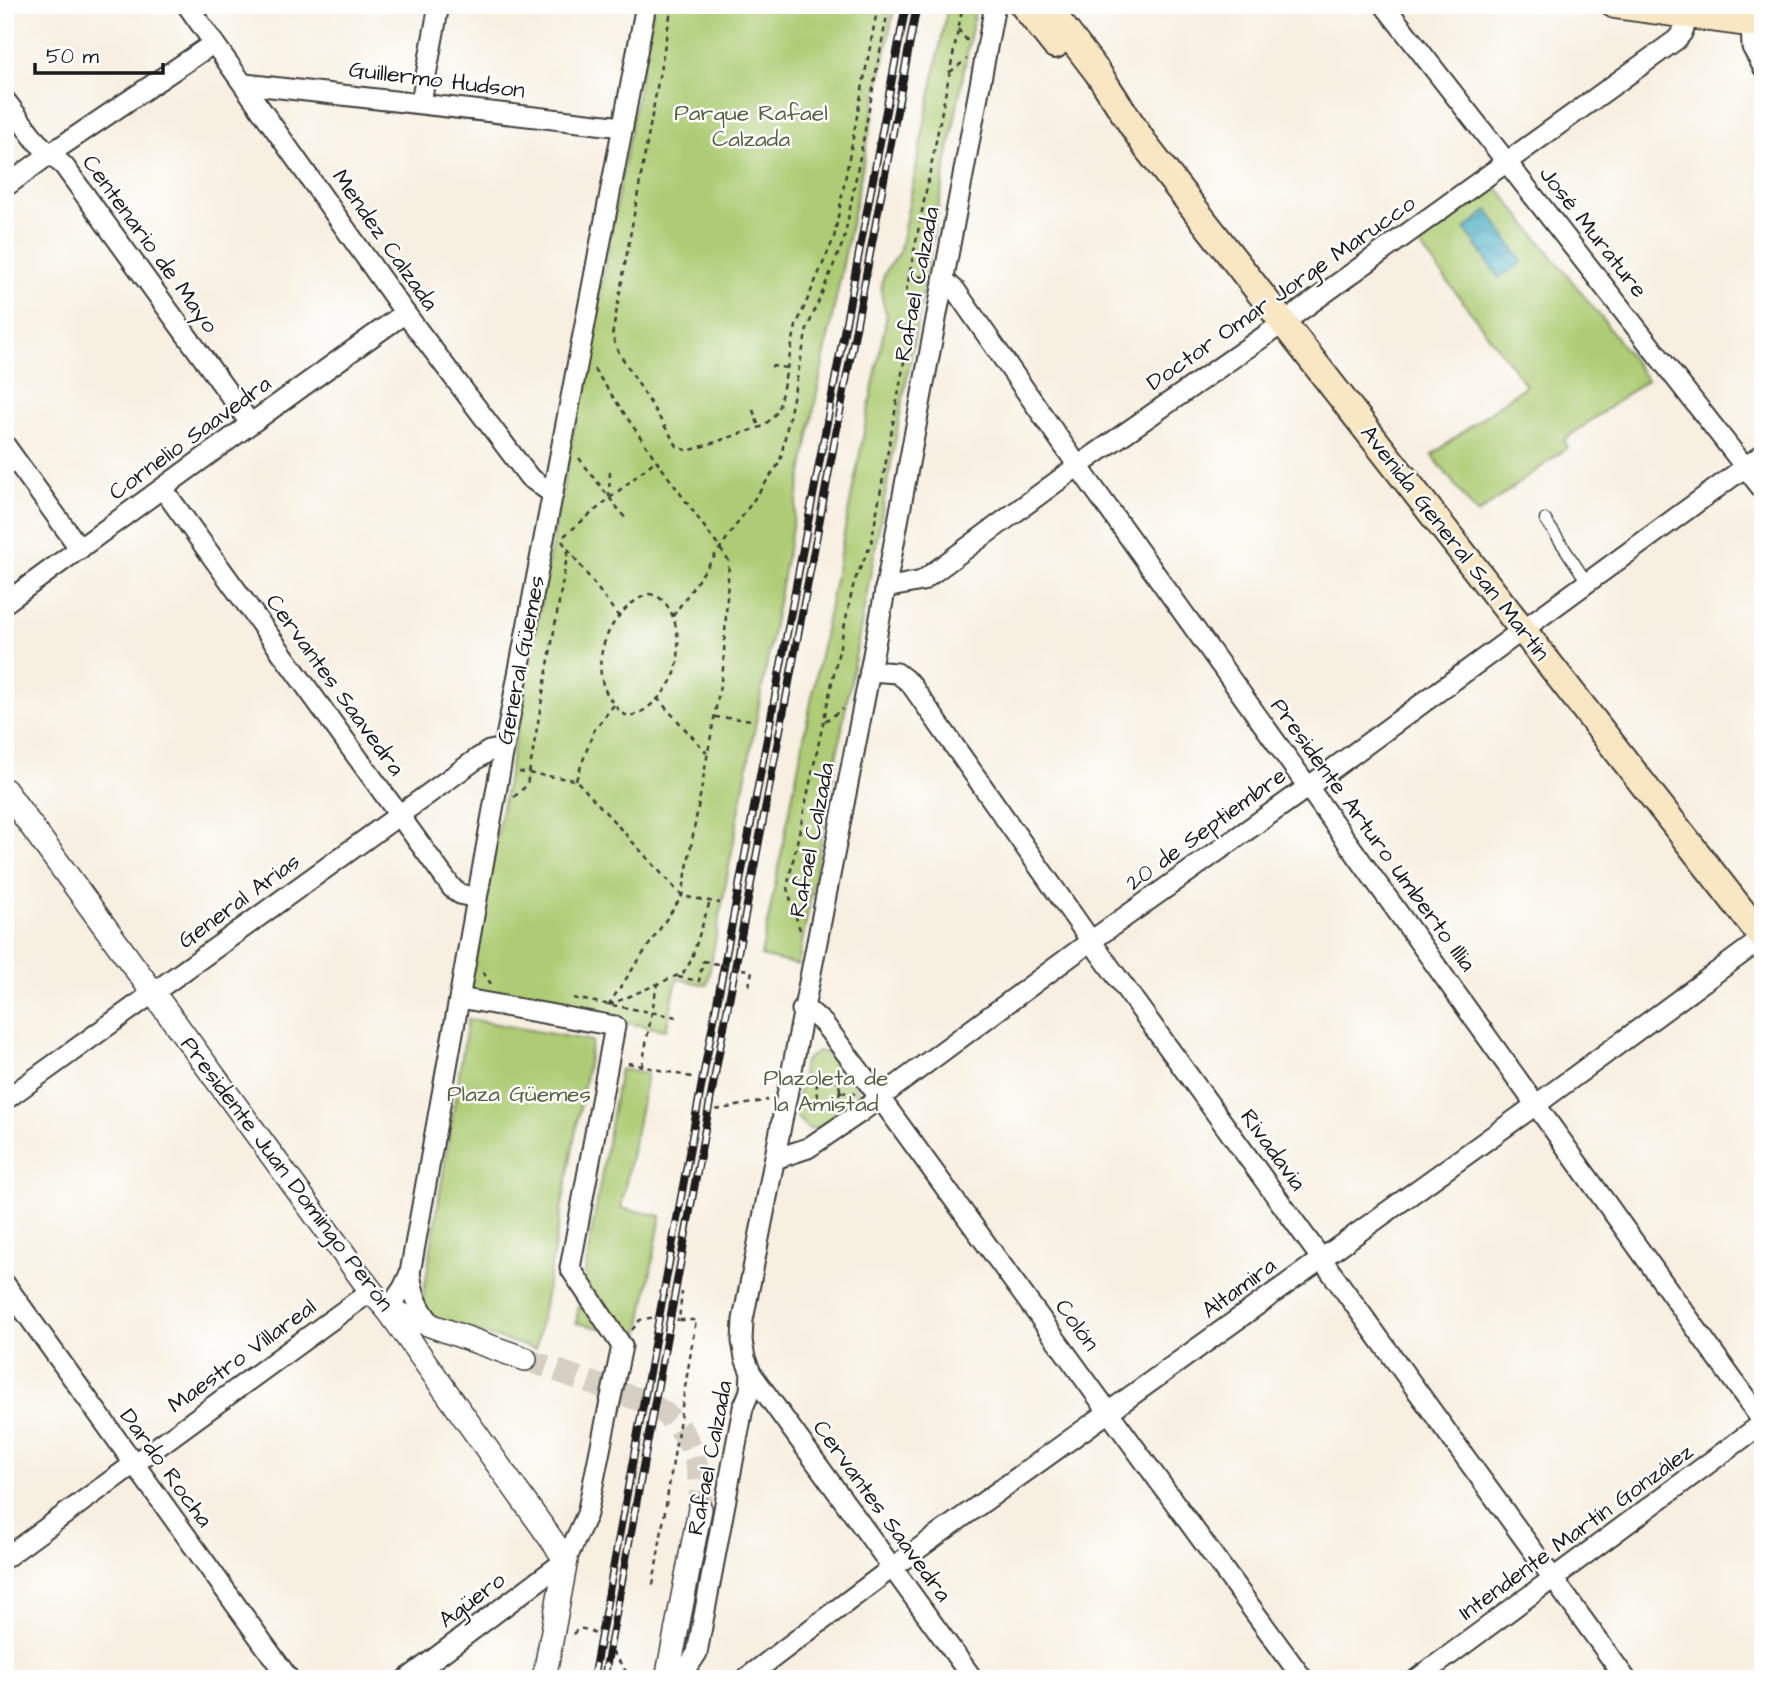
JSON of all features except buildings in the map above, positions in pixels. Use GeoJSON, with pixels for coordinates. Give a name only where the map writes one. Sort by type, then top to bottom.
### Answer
{"type":"FeatureCollection","features":[{"type":"Feature","properties":{"kind":"main road","name":"Avenida General San Martín"},"geometry":{"type":"LineString","coordinates":[[1023,5],[1091,90],[1147,148]]}},
{"type":"Feature","properties":{"kind":"main road","name":"Avenida General San Martín"},"geometry":{"type":"LineString","coordinates":[[1046,5],[1098,73],[1147,148],[1763,938]]}},
{"type":"Feature","properties":{"kind":"main road"},"geometry":{"type":"LineString","coordinates":[[1615,5],[1757,24]]}},
{"type":"Feature","properties":{"kind":"street","name":"Mendez Calzada"},"geometry":{"type":"LineString","coordinates":[[187,5],[405,313],[529,477],[553,494]]}},
{"type":"Feature","properties":{"kind":"street"},"geometry":{"type":"LineString","coordinates":[[421,102],[439,5]]}},
{"type":"Feature","properties":{"kind":"street","name":"General Güemes"},"geometry":{"type":"LineString","coordinates":[[388,1310],[410,1273],[476,898],[646,5]]}},
{"type":"Feature","properties":{"kind":"street","name":"Rafael Calzada"},"geometry":{"type":"LineString","coordinates":[[680,1679],[697,1653],[743,1408],[750,1391],[751,1373],[743,1350],[744,1320],[995,5]]}},
{"type":"Feature","properties":{"kind":"street","name":"José Murature"},"geometry":{"type":"LineString","coordinates":[[1384,5],[1763,490]]}},
{"type":"Feature","properties":{"kind":"street","name":"Doctor Omar Jorge Marucco"},"geometry":{"type":"LineString","coordinates":[[885,588],[922,581],[1078,466],[1283,323],[1675,40],[1682,33],[1689,15]]}},
{"type":"Feature","properties":{"kind":"street"},"geometry":{"type":"LineString","coordinates":[[1757,24],[1752,47],[1763,67]]}},
{"type":"Feature","properties":{"kind":"street"},"geometry":{"type":"LineString","coordinates":[[5,187],[214,43]]}},
{"type":"Feature","properties":{"kind":"street","name":"Guillermo Hudson"},"geometry":{"type":"LineString","coordinates":[[245,84],[623,127]]}},
{"type":"Feature","properties":{"kind":"street","name":"Centenario de Mayo"},"geometry":{"type":"LineString","coordinates":[[5,100],[37,142],[64,166],[250,423]]}},
{"type":"Feature","properties":{"kind":"street","name":"Presidente Arturo Umberto Illia"},"geometry":{"type":"LineString","coordinates":[[943,279],[956,291],[1078,466],[1763,1423]]}},
{"type":"Feature","properties":{"kind":"street","name":"Cornelio Saavedra"},"geometry":{"type":"LineString","coordinates":[[5,604],[250,423],[405,313]]}},
{"type":"Feature","properties":{"kind":"street"},"geometry":{"type":"LineString","coordinates":[[5,445],[80,549]]}},
{"type":"Feature","properties":{"kind":"street","name":"20 de Septiembre"},"geometry":{"type":"LineString","coordinates":[[775,1159],[808,1148],[880,1098],[1091,941],[1308,787],[1763,454]]}},
{"type":"Feature","properties":{"kind":"street","name":"Cervantes Saavedra"},"geometry":{"type":"LineString","coordinates":[[163,489],[452,888],[460,894],[476,898]]}},
{"type":"Feature","properties":{"kind":"street","name":"Rivadavia"},"geometry":{"type":"LineString","coordinates":[[870,671],[897,673],[910,683],[1091,941],[1626,1679]]}},
{"type":"Feature","properties":{"kind":"street","name":"General Arias"},"geometry":{"type":"LineString","coordinates":[[5,1100],[478,758],[489,751],[504,748]]}},
{"type":"Feature","properties":{"kind":"street","name":"Presidente Juan Domingo Perón"},"geometry":{"type":"LineString","coordinates":[[5,790],[371,1291],[388,1310],[566,1560]]}},
{"type":"Feature","properties":{"kind":"street","name":"Altamira"},"geometry":{"type":"LineString","coordinates":[[745,1679],[893,1567],[1537,1104],[1763,938]]}},
{"type":"Feature","properties":{"kind":"street"},"geometry":{"type":"LineString","coordinates":[[460,998],[606,1025],[608,1059],[570,1268],[622,1346],[587,1514],[566,1560],[544,1679]]}},
{"type":"Feature","properties":{"kind":"street","name":"Colón"},"geometry":{"type":"LineString","coordinates":[[802,1010],[813,1014],[824,1024],[880,1098],[1303,1679]]}},
{"type":"Feature","properties":{"kind":"street"},"geometry":{"type":"LineString","coordinates":[[410,1273],[413,1294],[422,1313],[434,1327]]}},
{"type":"Feature","properties":{"kind":"street","name":"Dardo Rocha"},"geometry":{"type":"LineString","coordinates":[[5,1284],[289,1679]]}},
{"type":"Feature","properties":{"kind":"street","name":"Maestro Villareal"},"geometry":{"type":"LineString","coordinates":[[5,1558],[371,1291]]}},
{"type":"Feature","properties":{"kind":"street"},"geometry":{"type":"LineString","coordinates":[[388,1310],[525,1359]]}},
{"type":"Feature","properties":{"kind":"street","name":"Cervantes Saavedra"},"geometry":{"type":"LineString","coordinates":[[751,1373],[974,1679]]}},
{"type":"Feature","properties":{"kind":"street","name":"Intendente Martín González"},"geometry":{"type":"LineString","coordinates":[[1417,1679],[1763,1423]]}},
{"type":"Feature","properties":{"kind":"street"},"geometry":{"type":"LineString","coordinates":[[667,1679],[700,1509]]}},
{"type":"Feature","properties":{"kind":"street","name":"Agüero"},"geometry":{"type":"LineString","coordinates":[[407,1679],[566,1560]]}},
{"type":"Feature","properties":{"kind":"lane"},"geometry":{"type":"LineString","coordinates":[[1545,519],[1587,582]]}},
{"type":"Feature","properties":{"kind":"path"},"geometry":{"type":"LineString","coordinates":[[672,5],[612,337],[618,351],[682,450],[696,450],[760,428],[770,422],[778,411],[799,318],[834,238],[878,5]]}},
{"type":"Feature","properties":{"kind":"path"},"geometry":{"type":"LineString","coordinates":[[673,616],[780,462],[807,329],[844,240],[889,5]]}},
{"type":"Feature","properties":{"kind":"path"},"geometry":{"type":"LineString","coordinates":[[938,306],[915,302],[906,292],[963,5]]}},
{"type":"Feature","properties":{"kind":"path"},"geometry":{"type":"LineString","coordinates":[[958,29],[973,48]]}},
{"type":"Feature","properties":{"kind":"path"},"geometry":{"type":"LineString","coordinates":[[950,72],[972,56]]}},
{"type":"Feature","properties":{"kind":"path"},"geometry":{"type":"LineString","coordinates":[[812,967],[787,888],[854,582],[871,544],[915,302]]}},
{"type":"Feature","properties":{"kind":"path"},"geometry":{"type":"LineString","coordinates":[[579,361],[594,369],[729,561],[723,669],[682,896],[609,1005],[606,1025]]}},
{"type":"Feature","properties":{"kind":"path"},"geometry":{"type":"LineString","coordinates":[[771,366],[788,368]]}},
{"type":"Feature","properties":{"kind":"path"},"geometry":{"type":"LineString","coordinates":[[753,410],[760,428]]}},
{"type":"Feature","properties":{"kind":"path"},"geometry":{"type":"LineString","coordinates":[[578,455],[625,518]]}},
{"type":"Feature","properties":{"kind":"path"},"geometry":{"type":"LineString","coordinates":[[619,617],[568,551],[561,537],[656,460]]}},
{"type":"Feature","properties":{"kind":"path"},"geometry":{"type":"LineString","coordinates":[[609,497],[610,471]]}},
{"type":"Feature","properties":{"kind":"path"},"geometry":{"type":"LineString","coordinates":[[514,797],[527,785],[568,551]]}},
{"type":"Feature","properties":{"kind":"path"},"geometry":{"type":"LineString","coordinates":[[649,594],[662,600],[673,616],[678,636],[678,662],[671,681],[644,711],[630,717],[625,716],[614,705],[603,682],[600,660],[606,639],[619,617],[634,602],[649,594]]}},
{"type":"Feature","properties":{"kind":"path"},"geometry":{"type":"LineString","coordinates":[[657,698],[708,754]]}},
{"type":"Feature","properties":{"kind":"path"},"geometry":{"type":"LineString","coordinates":[[576,780],[594,730],[614,705]]}},
{"type":"Feature","properties":{"kind":"path"},"geometry":{"type":"LineString","coordinates":[[715,717],[753,720]]}},
{"type":"Feature","properties":{"kind":"path"},"geometry":{"type":"LineString","coordinates":[[519,772],[576,780],[682,896],[720,903]]}},
{"type":"Feature","properties":{"kind":"path"},"geometry":{"type":"LineString","coordinates":[[609,1005],[683,973],[691,961],[710,901]]}},
{"type":"Feature","properties":{"kind":"path"},"geometry":{"type":"LineString","coordinates":[[676,976],[699,981],[704,961],[752,971],[749,986]]}},
{"type":"Feature","properties":{"kind":"path"},"geometry":{"type":"LineString","coordinates":[[483,973],[490,984],[503,986]]}},
{"type":"Feature","properties":{"kind":"path"},"geometry":{"type":"LineString","coordinates":[[642,1066],[657,984]]}},
{"type":"Feature","properties":{"kind":"path"},"geometry":{"type":"LineString","coordinates":[[570,998],[677,1017]]}},
{"type":"Feature","properties":{"kind":"path"},"geometry":{"type":"LineString","coordinates":[[608,1059],[696,1077]]}},
{"type":"Feature","properties":{"kind":"path"},"geometry":{"type":"LineString","coordinates":[[825,1078],[833,1078],[839,1084],[841,1092],[834,1101],[825,1102],[817,1094],[818,1083],[825,1078]]}},
{"type":"Feature","properties":{"kind":"path"},"geometry":{"type":"LineString","coordinates":[[716,1110],[787,1095]]}},
{"type":"Feature","properties":{"kind":"path"},"geometry":{"type":"LineString","coordinates":[[679,1320],[682,1292]]}},
{"type":"Feature","properties":{"kind":"path"},"geometry":{"type":"LineString","coordinates":[[640,1320],[660,1316],[696,1320],[653,1585]]}},
{"type":"Feature","properties":{"kind":"path"},"geometry":{"type":"LineString","coordinates":[[572,1644],[574,1633],[578,1629],[586,1628],[594,1632],[631,1679]]}},
{"type":"Feature","properties":{"kind":"green space","name":"Parque Rafael Calzada"},"geometry":{"type":"Polygon","coordinates":[[[654,5],[895,5],[816,398],[707,985],[677,979],[666,1030],[483,997],[471,993],[468,988],[654,5]]]}},
{"type":"Feature","properties":{"kind":"green space"},"geometry":{"type":"Polygon","coordinates":[[[948,5],[976,5],[798,965],[761,956],[887,315],[882,298],[882,282],[888,268],[899,254],[948,5]]]}},
{"type":"Feature","properties":{"kind":"green space"},"geometry":{"type":"Polygon","coordinates":[[[1496,186],[1608,326],[1647,380],[1564,440],[1567,448],[1477,514],[1432,455],[1526,385],[1419,244],[1496,186]]]}},
{"type":"Feature","properties":{"kind":"green space","name":"Plaza Güemes"},"geometry":{"type":"Polygon","coordinates":[[[468,1019],[592,1041],[536,1349],[420,1316],[468,1019]]]}},
{"type":"Feature","properties":{"kind":"green space","name":"Plazoleta de la Amistad"},"geometry":{"type":"Polygon","coordinates":[[[817,1051],[831,1056],[843,1066],[853,1080],[858,1094],[851,1106],[838,1117],[823,1126],[809,1129],[797,1118],[796,1110],[804,1062],[817,1051]]]}},
{"type":"Feature","properties":{"kind":"green space"},"geometry":{"type":"Polygon","coordinates":[[[620,1069],[647,1074],[621,1208],[661,1216],[639,1336],[576,1323],[620,1069]]]}},
{"type":"Feature","properties":{"kind":"water"},"geometry":{"type":"Polygon","coordinates":[[[1488,210],[1522,262],[1499,278],[1465,229],[1488,210]]]}},
{"type":"Feature","properties":{"kind":"tunnel"},"geometry":{"type":"LineString","coordinates":[[525,1359],[639,1399],[675,1422],[684,1434],[696,1462],[700,1509]]}},
{"type":"Feature","properties":{"kind":"railway"},"geometry":{"type":"LineString","coordinates":[[593,1679],[705,1066],[906,5]]}},
{"type":"Feature","properties":{"kind":"railway"},"geometry":{"type":"LineString","coordinates":[[604,1679],[917,5]]}}]}
